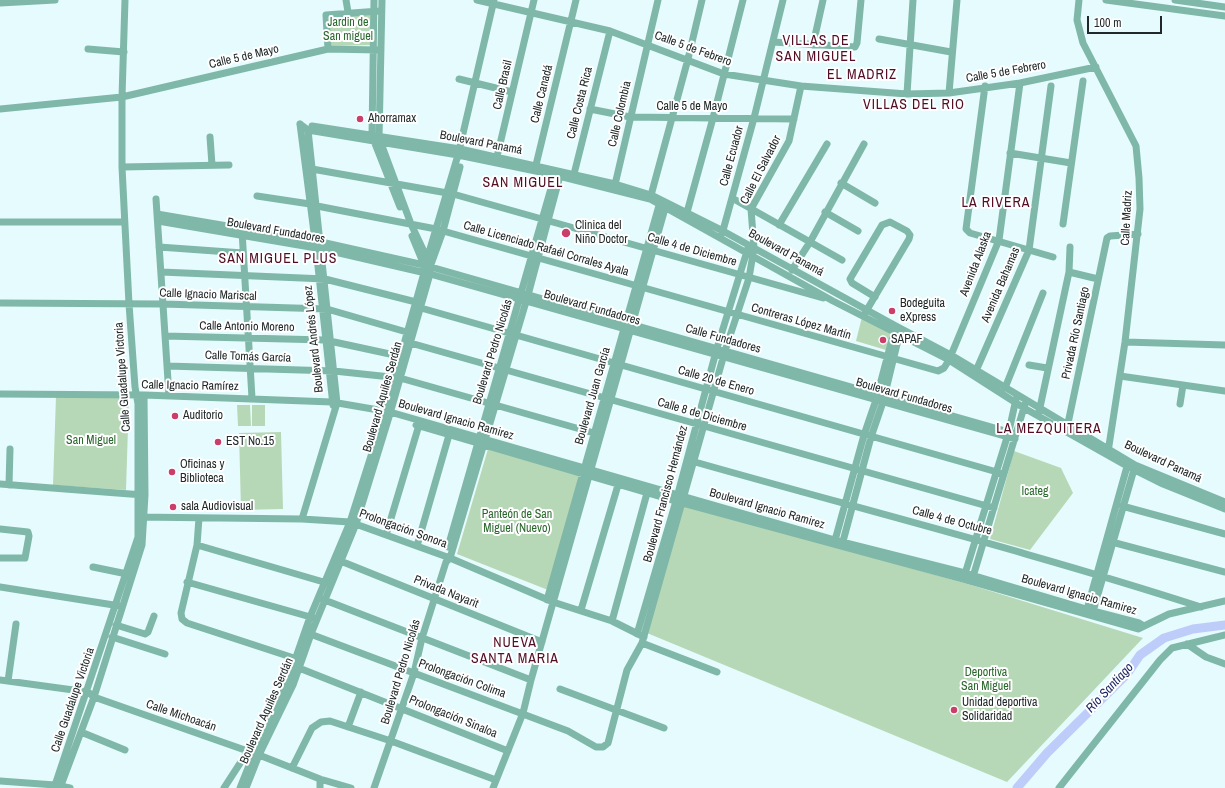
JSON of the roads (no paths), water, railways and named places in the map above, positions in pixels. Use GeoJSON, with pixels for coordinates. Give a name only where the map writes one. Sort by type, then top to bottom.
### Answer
{"type":"FeatureCollection","features":[{"type":"Feature","properties":{"kind":"street"},"geometry":{"type":"LineString","coordinates":[[0,3],[55,0]]}},
{"type":"Feature","properties":{"kind":"street","name":"Calle Guadalupe Victoria"},"geometry":{"type":"LineString","coordinates":[[58,787],[88,692],[142,545],[140,396],[135,387],[124,222],[122,167],[122,97],[125,0]]}},
{"type":"Feature","properties":{"kind":"street"},"geometry":{"type":"LineString","coordinates":[[346,0],[348,12]]}},
{"type":"Feature","properties":{"kind":"street"},"geometry":{"type":"LineString","coordinates":[[374,0],[378,11]]}},
{"type":"Feature","properties":{"kind":"street"},"geometry":{"type":"LineString","coordinates":[[382,0],[378,11],[377,140],[427,267]]}},
{"type":"Feature","properties":{"kind":"street","name":"Calle 5 de Febrero"},"geometry":{"type":"LineString","coordinates":[[477,0],[494,2],[610,31],[688,59],[724,74],[801,86],[907,94],[949,93],[985,86],[1020,83],[1096,67]]}},
{"type":"Feature","properties":{"kind":"street","name":"Calle Brasil"},"geometry":{"type":"LineString","coordinates":[[496,160],[534,0]]}},
{"type":"Feature","properties":{"kind":"street","name":"Calle Canadá"},"geometry":{"type":"LineString","coordinates":[[535,168],[576,0]]}},
{"type":"Feature","properties":{"kind":"street","name":"Calle Colombia"},"geometry":{"type":"LineString","coordinates":[[614,187],[658,0]]}},
{"type":"Feature","properties":{"kind":"street"},"geometry":{"type":"LineString","coordinates":[[650,197],[688,59],[702,0]]}},
{"type":"Feature","properties":{"kind":"street"},"geometry":{"type":"LineString","coordinates":[[686,215],[713,118],[743,0]]}},
{"type":"Feature","properties":{"kind":"street","name":"Calle Ecuador"},"geometry":{"type":"LineString","coordinates":[[722,234],[754,118],[762,80],[783,0]]}},
{"type":"Feature","properties":{"kind":"street"},"geometry":{"type":"LineString","coordinates":[[813,45],[822,0]]}},
{"type":"Feature","properties":{"kind":"street"},"geometry":{"type":"LineString","coordinates":[[773,42],[855,47],[861,0]]}},
{"type":"Feature","properties":{"kind":"street"},"geometry":{"type":"LineString","coordinates":[[907,94],[913,0]]}},
{"type":"Feature","properties":{"kind":"street"},"geometry":{"type":"LineString","coordinates":[[949,93],[951,52],[957,0]]}},
{"type":"Feature","properties":{"kind":"street","name":"Calle Madriz"},"geometry":{"type":"LineString","coordinates":[[1079,0],[1077,20],[1084,43],[1136,146],[1140,210],[1138,234],[1125,342],[1108,452]]}},
{"type":"Feature","properties":{"kind":"street"},"geometry":{"type":"LineString","coordinates":[[1106,0],[1225,16]]}},
{"type":"Feature","properties":{"kind":"street"},"geometry":{"type":"LineString","coordinates":[[1175,0],[1225,7]]}},
{"type":"Feature","properties":{"kind":"street"},"geometry":{"type":"LineString","coordinates":[[427,267],[461,153],[475,83],[494,2]]}},
{"type":"Feature","properties":{"kind":"street"},"geometry":{"type":"LineString","coordinates":[[328,49],[326,15],[348,12],[378,11]]}},
{"type":"Feature","properties":{"kind":"street","name":"Calle Costa Rica"},"geometry":{"type":"LineString","coordinates":[[573,177],[610,31]]}},
{"type":"Feature","properties":{"kind":"street"},"geometry":{"type":"LineString","coordinates":[[879,39],[910,46],[951,52]]}},
{"type":"Feature","properties":{"kind":"street"},"geometry":{"type":"LineString","coordinates":[[88,49],[124,52]]}},
{"type":"Feature","properties":{"kind":"street","name":"Calle 5 de Mayo"},"geometry":{"type":"LineString","coordinates":[[0,109],[122,97],[328,49],[377,50]]}},
{"type":"Feature","properties":{"kind":"street"},"geometry":{"type":"LineString","coordinates":[[458,79],[512,92]]}},
{"type":"Feature","properties":{"kind":"street"},"geometry":{"type":"LineString","coordinates":[[1063,224],[1083,81]]}},
{"type":"Feature","properties":{"kind":"street","name":"Avenida Alaska"},"geometry":{"type":"LineString","coordinates":[[950,358],[999,240],[1020,83]]}},
{"type":"Feature","properties":{"kind":"street","name":"Calle El Salvador"},"geometry":{"type":"LineString","coordinates":[[751,248],[751,209],[789,142],[801,86]]}},
{"type":"Feature","properties":{"kind":"street"},"geometry":{"type":"LineString","coordinates":[[985,86],[966,229],[970,233],[999,240],[1053,257]]}},
{"type":"Feature","properties":{"kind":"street","name":"Avenida Bahamas"},"geometry":{"type":"LineString","coordinates":[[976,373],[1029,250],[1051,86]]}},
{"type":"Feature","properties":{"kind":"street","name":"Calle 5 de Mayo"},"geometry":{"type":"LineString","coordinates":[[590,109],[630,117],[794,119]]}},
{"type":"Feature","properties":{"kind":"street"},"geometry":{"type":"LineString","coordinates":[[300,124],[308,130]]}},
{"type":"Feature","properties":{"kind":"street","name":"Boulevard Panamá"},"geometry":{"type":"LineString","coordinates":[[300,124],[377,140]]}},
{"type":"Feature","properties":{"kind":"street","name":"Boulevard Andrés López"},"geometry":{"type":"LineString","coordinates":[[300,124],[313,205],[322,278],[334,405],[302,519]]}},
{"type":"Feature","properties":{"kind":"street","name":"Boulevard Panamá"},"geometry":{"type":"LineString","coordinates":[[308,130],[461,153],[558,173],[650,197],[792,270],[897,331],[1005,388],[1024,408],[1039,412]]}},
{"type":"Feature","properties":{"kind":"street","name":"Boulevard Andrés López"},"geometry":{"type":"LineString","coordinates":[[308,130],[312,170],[313,205]]}},
{"type":"Feature","properties":{"kind":"street"},"geometry":{"type":"LineString","coordinates":[[210,137],[212,165]]}},
{"type":"Feature","properties":{"kind":"street"},"geometry":{"type":"LineString","coordinates":[[779,225],[827,144]]}},
{"type":"Feature","properties":{"kind":"street"},"geometry":{"type":"LineString","coordinates":[[792,270],[810,242],[825,212],[864,144]]}},
{"type":"Feature","properties":{"kind":"street"},"geometry":{"type":"LineString","coordinates":[[1010,153],[1071,163]]}},
{"type":"Feature","properties":{"kind":"street"},"geometry":{"type":"LineString","coordinates":[[122,167],[229,165]]}},
{"type":"Feature","properties":{"kind":"street","name":"Calle 4 de Diciembre"},"geometry":{"type":"LineString","coordinates":[[312,170],[450,194],[833,301]]}},
{"type":"Feature","properties":{"kind":"street","name":"Boulevard Pedro Nicolás"},"geometry":{"type":"LineString","coordinates":[[374,788],[414,673],[422,638],[482,442],[558,173]]}},
{"type":"Feature","properties":{"kind":"street"},"geometry":{"type":"LineString","coordinates":[[841,184],[875,203]]}},
{"type":"Feature","properties":{"kind":"street","name":"Calle Licenciado Rafaél Corrales Ayala"},"geometry":{"type":"LineString","coordinates":[[257,196],[313,205],[439,230],[640,287]]}},
{"type":"Feature","properties":{"kind":"street"},"geometry":{"type":"LineString","coordinates":[[732,198],[842,260]]}},
{"type":"Feature","properties":{"kind":"street"},"geometry":{"type":"LineString","coordinates":[[156,199],[169,396]]}},
{"type":"Feature","properties":{"kind":"street","name":"Boulevard Juan García"},"geometry":{"type":"LineString","coordinates":[[586,472],[603,398],[617,364],[663,204]]}},
{"type":"Feature","properties":{"kind":"street"},"geometry":{"type":"LineString","coordinates":[[825,212],[858,231]]}},
{"type":"Feature","properties":{"kind":"street","name":"Boulevard Fundadores"},"geometry":{"type":"LineString","coordinates":[[157,218],[318,245],[427,267],[524,297]]}},
{"type":"Feature","properties":{"kind":"street"},"geometry":{"type":"LineString","coordinates":[[0,222],[124,222]]}},
{"type":"Feature","properties":{"kind":"street"},"geometry":{"type":"LineString","coordinates":[[865,313],[875,297],[910,235],[907,231],[890,222],[882,225],[850,279],[852,282],[875,297]]}},
{"type":"Feature","properties":{"kind":"street"},"geometry":{"type":"LineString","coordinates":[[242,232],[245,307],[252,398]]}},
{"type":"Feature","properties":{"kind":"street","name":"Privada Río Santiago"},"geometry":{"type":"LineString","coordinates":[[1067,428],[1104,246],[1107,238],[1110,236],[1138,234]]}},
{"type":"Feature","properties":{"kind":"street"},"geometry":{"type":"LineString","coordinates":[[159,247],[243,253]]}},
{"type":"Feature","properties":{"kind":"street"},"geometry":{"type":"LineString","coordinates":[[1039,412],[1068,272],[1070,247]]}},
{"type":"Feature","properties":{"kind":"street","name":"Boulevard Panamá"},"geometry":{"type":"LineString","coordinates":[[751,248],[833,301],[865,313]]}},
{"type":"Feature","properties":{"kind":"street","name":"Boulevard Francisco Hernández"},"geometry":{"type":"LineString","coordinates":[[603,747],[608,743],[627,670],[641,638],[680,499],[696,425],[706,389],[740,276],[751,248]]}},
{"type":"Feature","properties":{"kind":"street","name":"Boulevard Francisco Hernández"},"geometry":{"type":"LineString","coordinates":[[680,499],[695,462],[715,392],[724,353],[749,278],[751,248]]}},
{"type":"Feature","properties":{"kind":"street","name":"Boulevard Aquiles Serdán"},"geometry":{"type":"LineString","coordinates":[[410,333],[416,302],[427,267]]}},
{"type":"Feature","properties":{"kind":"street","name":"Boulevard Aquiles Serdán"},"geometry":{"type":"LineString","coordinates":[[240,788],[253,753],[298,662],[322,598],[332,584],[338,560],[353,523],[407,342],[421,308],[427,267]]}},
{"type":"Feature","properties":{"kind":"street"},"geometry":{"type":"LineString","coordinates":[[161,272],[322,278],[416,302]]}},
{"type":"Feature","properties":{"kind":"street"},"geometry":{"type":"LineString","coordinates":[[1068,272],[1098,279]]}},
{"type":"Feature","properties":{"kind":"street","name":"Contreras López Martín"},"geometry":{"type":"LineString","coordinates":[[640,287],[938,371],[944,368],[950,358]]}},
{"type":"Feature","properties":{"kind":"street"},"geometry":{"type":"LineString","coordinates":[[1005,388],[1043,293]]}},
{"type":"Feature","properties":{"kind":"street","name":"Calle Fundadores"},"geometry":{"type":"LineString","coordinates":[[524,297],[1016,437]]}},
{"type":"Feature","properties":{"kind":"street","name":"Calle Ignacio Mariscal"},"geometry":{"type":"LineString","coordinates":[[0,303],[163,304],[324,309],[410,333]]}},
{"type":"Feature","properties":{"kind":"street","name":"Calle 20 de Enero"},"geometry":{"type":"LineString","coordinates":[[421,308],[1004,474]]}},
{"type":"Feature","properties":{"kind":"street"},"geometry":{"type":"LineString","coordinates":[[838,544],[880,398],[897,331]]}},
{"type":"Feature","properties":{"kind":"street","name":"Calle Antonio Moreno"},"geometry":{"type":"LineString","coordinates":[[165,336],[328,340],[399,356]]}},
{"type":"Feature","properties":{"kind":"street","name":"Boulevard Aquiles Serdán"},"geometry":{"type":"LineString","coordinates":[[397,377],[399,356],[407,342]]}},
{"type":"Feature","properties":{"kind":"street","name":"Calle 8 de Diciembre"},"geometry":{"type":"LineString","coordinates":[[407,342],[696,425],[994,508]]}},
{"type":"Feature","properties":{"kind":"street"},"geometry":{"type":"LineString","coordinates":[[1125,342],[1225,345]]}},
{"type":"Feature","properties":{"kind":"street","name":"Boulevard Juan García"},"geometry":{"type":"LineString","coordinates":[[493,788],[523,713],[542,642],[550,601],[586,472],[611,400],[617,364]]}},
{"type":"Feature","properties":{"kind":"street"},"geometry":{"type":"LineString","coordinates":[[1029,365],[1047,368]]}},
{"type":"Feature","properties":{"kind":"street","name":"Calle Tomás García"},"geometry":{"type":"LineString","coordinates":[[167,366],[250,367],[331,371],[397,377]]}},
{"type":"Feature","properties":{"kind":"street","name":"Boulevard Panamá"},"geometry":{"type":"LineString","coordinates":[[976,373],[1016,399],[1026,400],[1039,412],[1131,465],[1225,509]]}},
{"type":"Feature","properties":{"kind":"street"},"geometry":{"type":"LineString","coordinates":[[1120,376],[1225,391]]}},
{"type":"Feature","properties":{"kind":"street"},"geometry":{"type":"LineString","coordinates":[[397,377],[594,433]]}},
{"type":"Feature","properties":{"kind":"street"},"geometry":{"type":"LineString","coordinates":[[1180,404],[1183,385]]}},
{"type":"Feature","properties":{"kind":"street","name":"Calle Ignacio Ramírez"},"geometry":{"type":"LineString","coordinates":[[0,394],[252,398],[334,405],[385,413]]}},
{"type":"Feature","properties":{"kind":"street"},"geometry":{"type":"LineString","coordinates":[[964,576],[1008,434],[1016,399]]}},
{"type":"Feature","properties":{"kind":"street"},"geometry":{"type":"LineString","coordinates":[[972,579],[1026,400]]}},
{"type":"Feature","properties":{"kind":"street","name":"Boulevard Ignacio Ramirez"},"geometry":{"type":"LineString","coordinates":[[385,413],[448,435],[482,442]]}},
{"type":"Feature","properties":{"kind":"street","name":"Boulevard Ignacio Ramirez"},"geometry":{"type":"LineString","coordinates":[[385,413],[838,544],[964,576],[1089,613],[1138,623],[1144,626],[1169,614],[1201,607]]}},
{"type":"Feature","properties":{"kind":"street"},"geometry":{"type":"LineString","coordinates":[[386,535],[419,426]]}},
{"type":"Feature","properties":{"kind":"street"},"geometry":{"type":"LineString","coordinates":[[417,546],[448,435]]}},
{"type":"Feature","properties":{"kind":"street"},"geometry":{"type":"LineString","coordinates":[[9,485],[10,449]]}},
{"type":"Feature","properties":{"kind":"street","name":"Calle 4 de Octubre"},"geometry":{"type":"LineString","coordinates":[[695,462],[1100,574],[1201,607]]}},
{"type":"Feature","properties":{"kind":"street"},"geometry":{"type":"LineString","coordinates":[[1109,541],[1122,506],[1131,465]]}},
{"type":"Feature","properties":{"kind":"street"},"geometry":{"type":"LineString","coordinates":[[1089,613],[1131,465]]}},
{"type":"Feature","properties":{"kind":"street","name":"Boulevard Panamá"},"geometry":{"type":"LineString","coordinates":[[1131,465],[1225,502]]}},
{"type":"Feature","properties":{"kind":"street","name":"Boulevard Ignacio Ramirez"},"geometry":{"type":"LineString","coordinates":[[586,472],[618,485],[646,493],[680,499]]}},
{"type":"Feature","properties":{"kind":"street"},"geometry":{"type":"LineString","coordinates":[[0,484],[141,495]]}},
{"type":"Feature","properties":{"kind":"street"},"geometry":{"type":"LineString","coordinates":[[581,610],[618,485]]}},
{"type":"Feature","properties":{"kind":"street"},"geometry":{"type":"LineString","coordinates":[[612,621],[646,493]]}},
{"type":"Feature","properties":{"kind":"street"},"geometry":{"type":"LineString","coordinates":[[1122,506],[1225,534]]}},
{"type":"Feature","properties":{"kind":"street","name":"Calle Guadalupe Victoria"},"geometry":{"type":"LineString","coordinates":[[58,787],[94,697],[116,625],[127,574],[138,537],[141,517]]}},
{"type":"Feature","properties":{"kind":"street","name":"Prolongación Sonora"},"geometry":{"type":"LineString","coordinates":[[141,517],[302,519],[353,523],[417,546],[550,601],[612,621],[641,638],[717,672]]}},
{"type":"Feature","properties":{"kind":"street"},"geometry":{"type":"LineString","coordinates":[[199,518],[197,545],[187,582],[314,618]]}},
{"type":"Feature","properties":{"kind":"street"},"geometry":{"type":"LineString","coordinates":[[0,528],[22,530],[28,532],[29,536],[25,558],[0,558]]}},
{"type":"Feature","properties":{"kind":"street"},"geometry":{"type":"LineString","coordinates":[[1109,541],[1225,572]]}},
{"type":"Feature","properties":{"kind":"street"},"geometry":{"type":"LineString","coordinates":[[197,545],[332,584]]}},
{"type":"Feature","properties":{"kind":"street","name":"Boulevard Aquiles Serdán"},"geometry":{"type":"LineString","coordinates":[[322,598],[324,582],[338,560]]}},
{"type":"Feature","properties":{"kind":"street","name":"Privada Nayarit"},"geometry":{"type":"LineString","coordinates":[[338,560],[434,600],[542,642]]}},
{"type":"Feature","properties":{"kind":"street"},"geometry":{"type":"LineString","coordinates":[[93,567],[127,574]]}},
{"type":"Feature","properties":{"kind":"street","name":"Prolongación Sinaloa"},"geometry":{"type":"LineString","coordinates":[[187,582],[181,613],[182,619],[187,623],[298,662],[362,692],[508,751]]}},
{"type":"Feature","properties":{"kind":"street"},"geometry":{"type":"LineString","coordinates":[[0,587],[120,606]]}},
{"type":"Feature","properties":{"kind":"street"},"geometry":{"type":"LineString","coordinates":[[322,598],[531,680]]}},
{"type":"Feature","properties":{"kind":"street"},"geometry":{"type":"LineString","coordinates":[[1201,607],[1225,601]]}},
{"type":"Feature","properties":{"kind":"street"},"geometry":{"type":"LineString","coordinates":[[116,625],[145,634],[148,632],[154,616]]}},
{"type":"Feature","properties":{"kind":"street"},"geometry":{"type":"LineString","coordinates":[[16,624],[2,682],[88,692]]}},
{"type":"Feature","properties":{"kind":"street","name":"Prolongación Colima"},"geometry":{"type":"LineString","coordinates":[[308,633],[523,713],[568,731],[596,747],[603,747]]}},
{"type":"Feature","properties":{"kind":"street"},"geometry":{"type":"LineString","coordinates":[[1059,788],[1160,660],[1172,648],[1225,635]]}},
{"type":"Feature","properties":{"kind":"street"},"geometry":{"type":"LineString","coordinates":[[112,637],[165,654]]}},
{"type":"Feature","properties":{"kind":"street"},"geometry":{"type":"LineString","coordinates":[[1187,644],[1206,657],[1225,664]]}},
{"type":"Feature","properties":{"kind":"street"},"geometry":{"type":"LineString","coordinates":[[560,689],[664,728]]}},
{"type":"Feature","properties":{"kind":"street","name":"Calle Michoacán"},"geometry":{"type":"LineString","coordinates":[[88,692],[94,697],[253,753],[320,779],[351,788]]}},
{"type":"Feature","properties":{"kind":"street"},"geometry":{"type":"LineString","coordinates":[[348,727],[362,692]]}},
{"type":"Feature","properties":{"kind":"street"},"geometry":{"type":"LineString","coordinates":[[292,768],[312,728],[321,722],[330,721],[391,741],[496,780]]}},
{"type":"Feature","properties":{"kind":"street"},"geometry":{"type":"LineString","coordinates":[[81,732],[125,750]]}},
{"type":"Feature","properties":{"kind":"street"},"geometry":{"type":"LineString","coordinates":[[224,788],[253,753]]}},
{"type":"Feature","properties":{"kind":"street","name":"Boulevard Aquiles Serdán"},"geometry":{"type":"LineString","coordinates":[[246,788],[253,753]]}},
{"type":"Feature","properties":{"kind":"street"},"geometry":{"type":"LineString","coordinates":[[320,779],[320,788]]}},
{"type":"Feature","properties":{"kind":"street"},"geometry":{"type":"LineString","coordinates":[[0,781],[70,788]]}},
{"type":"Feature","properties":{"kind":"waterway","name":"Río Santiago"},"geometry":{"type":"LineString","coordinates":[[1017,788],[1047,753],[1127,674],[1140,655],[1164,638],[1193,629],[1225,625]]}},
{"type":"Feature","properties":{"kind":"place","name":"Ahorramax"},"geometry":{"type":"Point","coordinates":[360,119]}},
{"type":"Feature","properties":{"kind":"place","name":"Clinica del Niño Doctor"},"geometry":{"type":"Point","coordinates":[566,233]}},
{"type":"Feature","properties":{"kind":"place","name":"Bodeguita eXpress"},"geometry":{"type":"Point","coordinates":[892,311]}},
{"type":"Feature","properties":{"kind":"place","name":"SAPAF"},"geometry":{"type":"Point","coordinates":[883,340]}},
{"type":"Feature","properties":{"kind":"place","name":"Auditorio"},"geometry":{"type":"Point","coordinates":[175,416]}},
{"type":"Feature","properties":{"kind":"place","name":"EST No.15"},"geometry":{"type":"Point","coordinates":[218,442]}},
{"type":"Feature","properties":{"kind":"place","name":"Oficinas y Biblioteca"},"geometry":{"type":"Point","coordinates":[172,472]}},
{"type":"Feature","properties":{"kind":"place","name":"sala Audiovisual"},"geometry":{"type":"Point","coordinates":[173,507]}},
{"type":"Feature","properties":{"kind":"place","name":"Unidad deportiva Solidaridad"},"geometry":{"type":"Point","coordinates":[954,710]}},
{"type":"Feature","properties":{"kind":"district","name":"VILLAS DE SAN MIGUEL"},"geometry":{"type":"Point","coordinates":[816,50]}},
{"type":"Feature","properties":{"kind":"district","name":"EL MADRIZ"},"geometry":{"type":"Point","coordinates":[862,75]}},
{"type":"Feature","properties":{"kind":"district","name":"VILLAS DEL RIO"},"geometry":{"type":"Point","coordinates":[914,105]}},
{"type":"Feature","properties":{"kind":"district","name":"SAN MIGUEL"},"geometry":{"type":"Point","coordinates":[523,183]}},
{"type":"Feature","properties":{"kind":"district","name":"LA RIVERA"},"geometry":{"type":"Point","coordinates":[996,203]}},
{"type":"Feature","properties":{"kind":"district","name":"SAN MIGUEL PLUS"},"geometry":{"type":"Point","coordinates":[278,259]}},
{"type":"Feature","properties":{"kind":"district","name":"LA MEZQUITERA"},"geometry":{"type":"Point","coordinates":[1049,429]}},
{"type":"Feature","properties":{"kind":"district","name":"NUEVA SANTA MARIA"},"geometry":{"type":"Point","coordinates":[515,652]}},
{"type":"Feature","properties":{"kind":"park label","name":"Jardin de San miguel"},"geometry":{"type":"Point","coordinates":[348,30]}},
{"type":"Feature","properties":{"kind":"park label","name":"San Miguel"},"geometry":{"type":"Point","coordinates":[91,441]}},
{"type":"Feature","properties":{"kind":"park label","name":"Icateg"},"geometry":{"type":"Point","coordinates":[1035,492]}},
{"type":"Feature","properties":{"kind":"park label","name":"Panteón de San Miguel (Nuevo)"},"geometry":{"type":"Point","coordinates":[517,522]}},
{"type":"Feature","properties":{"kind":"park label","name":"Deportiva San Miguel"},"geometry":{"type":"Point","coordinates":[986,680]}}]}
